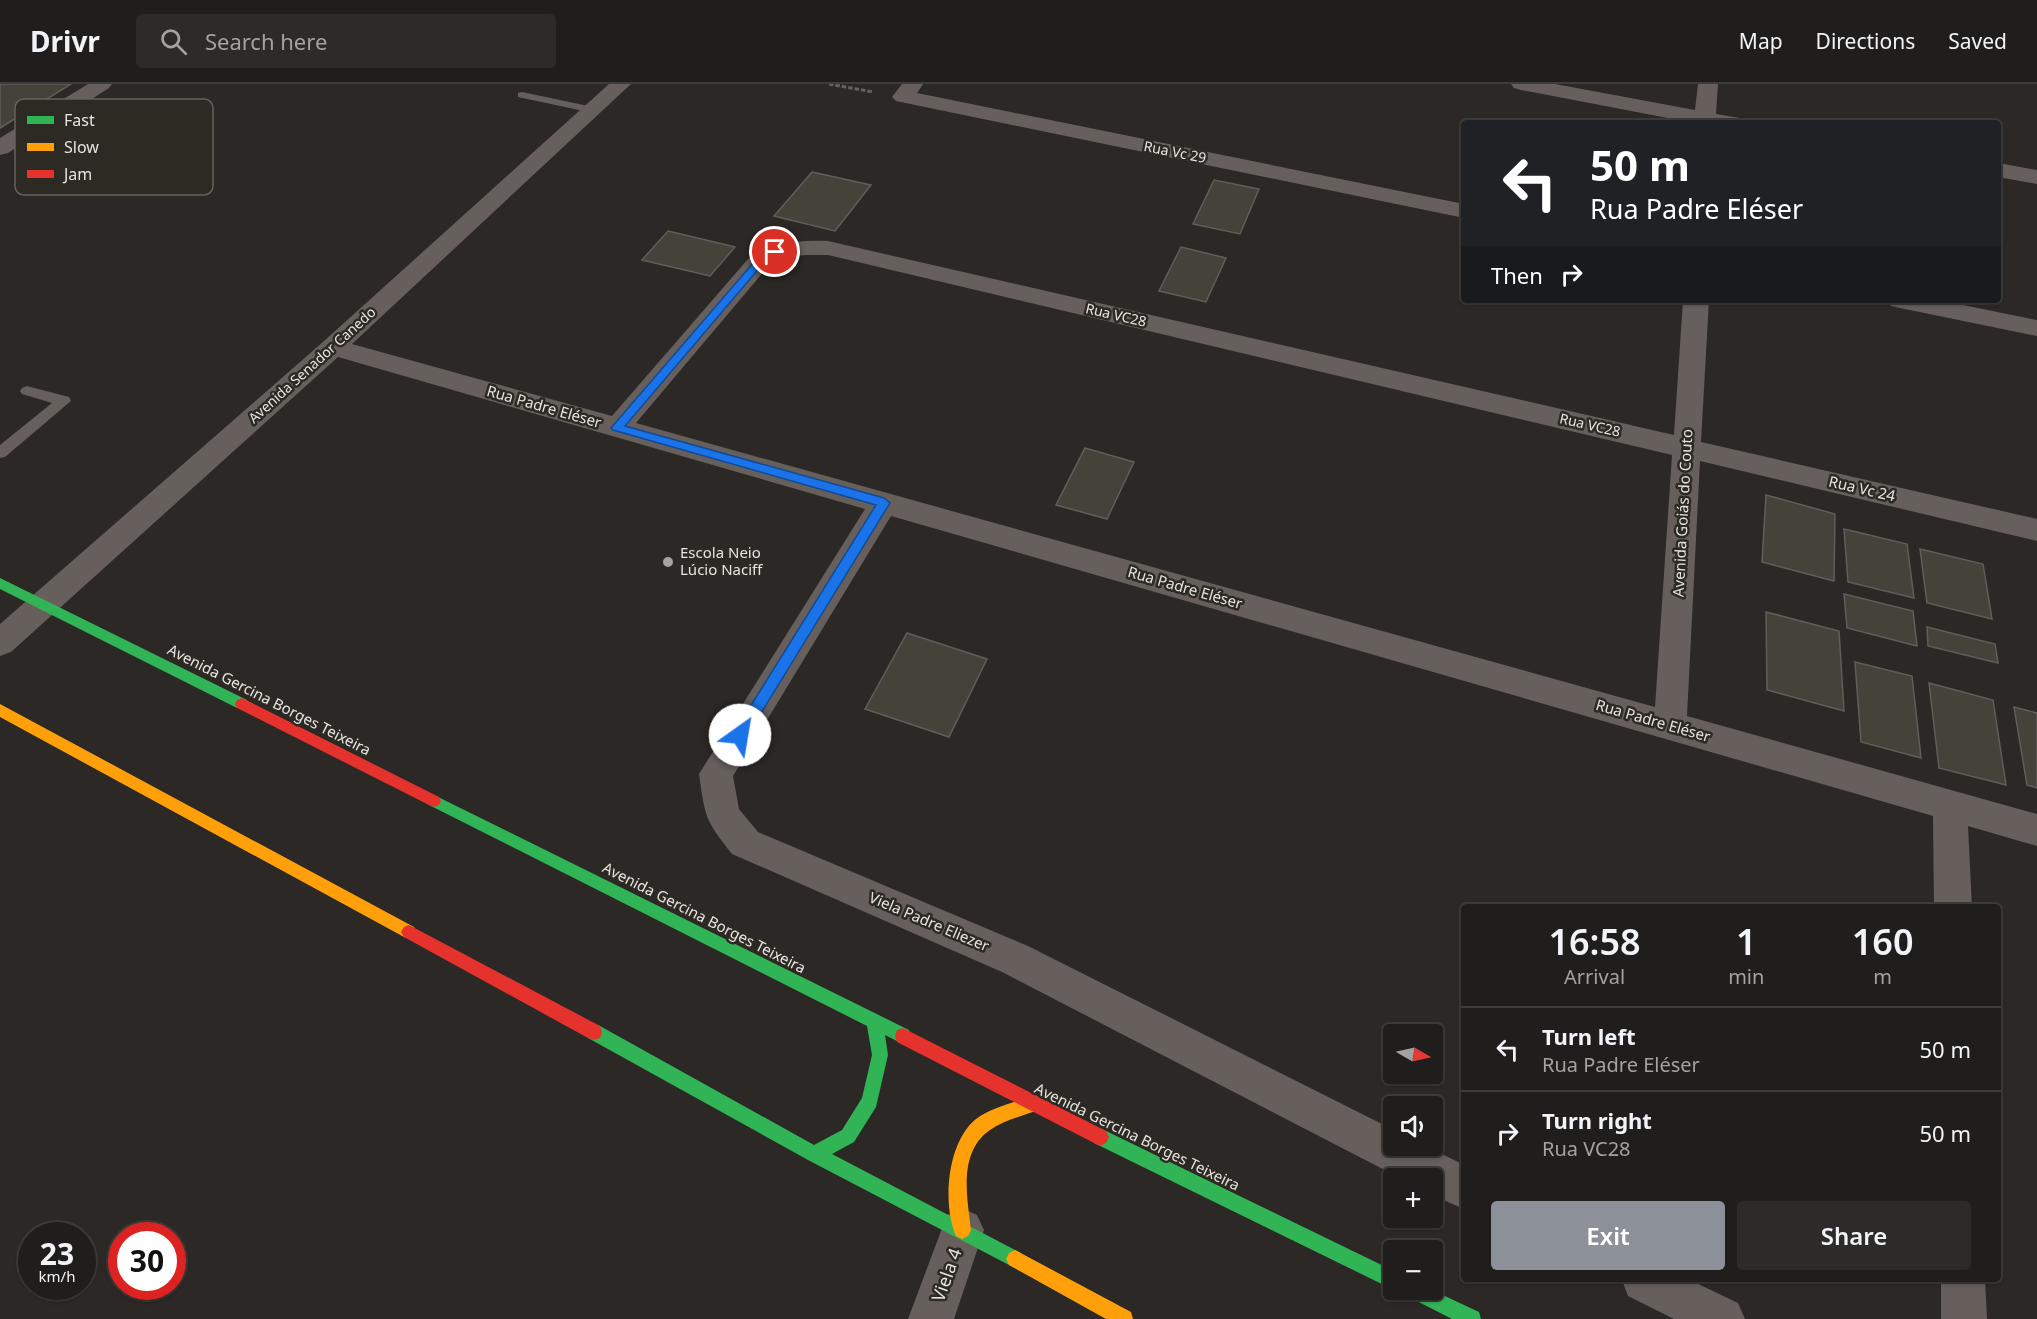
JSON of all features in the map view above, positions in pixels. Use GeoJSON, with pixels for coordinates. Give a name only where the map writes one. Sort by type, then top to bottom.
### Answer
{"type":"FeatureCollection","features":[{"type":"Feature","properties":{"kind":"main road","name":"Avenida Gercina Borges Teixeira"},"geometry":{"type":"LineString","coordinates":[[0,583],[874,1021],[1032,1104],[1383,1276]]}},
{"type":"Feature","properties":{"kind":"main road"},"geometry":{"type":"LineString","coordinates":[[0,710],[580,1024],[814,1154],[962,1230],[1124,1319]]}},
{"type":"Feature","properties":{"kind":"main road"},"geometry":{"type":"LineString","coordinates":[[814,1154],[848,1137],[870,1101],[880,1054],[874,1021]]}},
{"type":"Feature","properties":{"kind":"main road"},"geometry":{"type":"LineString","coordinates":[[962,1230],[956,1180],[962,1150],[982,1125],[1032,1104]]}},
{"type":"Feature","properties":{"kind":"main road"},"geometry":{"type":"LineString","coordinates":[[1433,1300],[1472,1319]]}},
{"type":"Feature","properties":{"kind":"street"},"geometry":{"type":"LineString","coordinates":[[78,99],[102,84]]}},
{"type":"Feature","properties":{"kind":"street","name":"Avenida Senador Canedo"},"geometry":{"type":"LineString","coordinates":[[0,643],[333,347],[621,84]]}},
{"type":"Feature","properties":{"kind":"street"},"geometry":{"type":"LineString","coordinates":[[1521,84],[1700,120]]}},
{"type":"Feature","properties":{"kind":"street"},"geometry":{"type":"LineString","coordinates":[[1705,120],[1708,84]]}},
{"type":"Feature","properties":{"kind":"street","name":"Rua Vc 29"},"geometry":{"type":"LineString","coordinates":[[908,90],[1461,210]]}},
{"type":"Feature","properties":{"kind":"street"},"geometry":{"type":"LineString","coordinates":[[0,148],[15,139]]}},
{"type":"Feature","properties":{"kind":"street"},"geometry":{"type":"LineString","coordinates":[[2001,171],[2037,177]]}},
{"type":"Feature","properties":{"kind":"street","name":"Rua VC28"},"geometry":{"type":"LineString","coordinates":[[617,428],[757,264],[775,252],[799,247],[828,248],[1687,447]]}},
{"type":"Feature","properties":{"kind":"street","name":"Avenida Goiás do Couto"},"geometry":{"type":"LineString","coordinates":[[1670,726],[1696,303]]}},
{"type":"Feature","properties":{"kind":"street"},"geometry":{"type":"LineString","coordinates":[[1915,303],[2037,328]]}},
{"type":"Feature","properties":{"kind":"street","name":"Rua Padre Eléser"},"geometry":{"type":"LineString","coordinates":[[333,347],[2037,830]]}},
{"type":"Feature","properties":{"kind":"street","name":"Rua Vc 24"},"geometry":{"type":"LineString","coordinates":[[1687,447],[2037,530]]}},
{"type":"Feature","properties":{"kind":"street","name":"Viela Padre Eliezer"},"geometry":{"type":"LineString","coordinates":[[884,503],[716,774],[722,815],[739,836],[745,843],[1015,959],[1461,1186]]}},
{"type":"Feature","properties":{"kind":"street"},"geometry":{"type":"LineString","coordinates":[[1950,805],[1953,904]]}},
{"type":"Feature","properties":{"kind":"street","name":"Viela 4"},"geometry":{"type":"LineString","coordinates":[[931,1319],[962,1230]]}},
{"type":"Feature","properties":{"kind":"street"},"geometry":{"type":"LineString","coordinates":[[1648,1282],[1722,1319]]}},
{"type":"Feature","properties":{"kind":"street"},"geometry":{"type":"LineString","coordinates":[[1963,1282],[1964,1319]]}},
{"type":"Feature","properties":{"kind":"lane"},"geometry":{"type":"LineString","coordinates":[[522,95],[592,110]]}},
{"type":"Feature","properties":{"kind":"lane"},"geometry":{"type":"LineString","coordinates":[[0,453],[64,401],[27,391]]}},
{"type":"Feature","properties":{"kind":"path"},"geometry":{"type":"LineString","coordinates":[[829,84],[908,90]]}},
{"type":"Feature","properties":{"kind":"building"},"geometry":{"type":"Polygon","coordinates":[[[0,84],[71,84],[47,99],[15,99],[15,119],[0,128],[0,84]]]}},
{"type":"Feature","properties":{"kind":"building"},"geometry":{"type":"Polygon","coordinates":[[[812,172],[871,185],[835,231],[774,216],[812,172]]]}},
{"type":"Feature","properties":{"kind":"building"},"geometry":{"type":"Polygon","coordinates":[[[1214,180],[1259,189],[1240,234],[1193,224],[1214,180]]]}},
{"type":"Feature","properties":{"kind":"building"},"geometry":{"type":"Polygon","coordinates":[[[668,231],[735,247],[710,276],[642,260],[668,231]]]}},
{"type":"Feature","properties":{"kind":"building"},"geometry":{"type":"Polygon","coordinates":[[[1181,247],[1226,258],[1206,302],[1159,291],[1181,247]]]}},
{"type":"Feature","properties":{"kind":"building"},"geometry":{"type":"Polygon","coordinates":[[[1085,448],[1134,462],[1107,519],[1056,505],[1085,448]]]}},
{"type":"Feature","properties":{"kind":"building"},"geometry":{"type":"Polygon","coordinates":[[[1766,495],[1835,514],[1834,581],[1762,562],[1766,495]]]}},
{"type":"Feature","properties":{"kind":"building"},"geometry":{"type":"Polygon","coordinates":[[[1844,529],[1907,544],[1914,598],[1848,582],[1844,529]]]}},
{"type":"Feature","properties":{"kind":"building"},"geometry":{"type":"Polygon","coordinates":[[[1920,549],[1983,564],[1992,619],[1927,603],[1920,549]]]}},
{"type":"Feature","properties":{"kind":"building"},"geometry":{"type":"Polygon","coordinates":[[[1844,594],[1913,611],[1917,646],[1847,628],[1844,594]]]}},
{"type":"Feature","properties":{"kind":"building"},"geometry":{"type":"Polygon","coordinates":[[[1766,612],[1839,631],[1844,711],[1767,690],[1766,612]]]}},
{"type":"Feature","properties":{"kind":"building"},"geometry":{"type":"Polygon","coordinates":[[[1927,627],[1995,644],[1998,663],[1928,646],[1927,627]]]}},
{"type":"Feature","properties":{"kind":"building"},"geometry":{"type":"Polygon","coordinates":[[[907,633],[987,659],[949,737],[865,709],[907,633]]]}},
{"type":"Feature","properties":{"kind":"building"},"geometry":{"type":"Polygon","coordinates":[[[1855,662],[1912,676],[1921,758],[1861,742],[1855,662]]]}},
{"type":"Feature","properties":{"kind":"building"},"geometry":{"type":"Polygon","coordinates":[[[1929,683],[1993,700],[2006,785],[1939,768],[1929,683]]]}},
{"type":"Feature","properties":{"kind":"building"},"geometry":{"type":"Polygon","coordinates":[[[2014,707],[2037,713],[2037,788],[2027,785],[2014,707]]]}},
{"type":"Feature","properties":{"kind":"traffic: fast"},"geometry":{"type":"LineString","coordinates":[[0,583],[242,704]]}},
{"type":"Feature","properties":{"kind":"traffic: fast"},"geometry":{"type":"LineString","coordinates":[[434,801],[903,1036]]}},
{"type":"Feature","properties":{"kind":"traffic: fast"},"geometry":{"type":"LineString","coordinates":[[814,1154],[848,1136],[870,1101],[880,1055],[874,1021]]}},
{"type":"Feature","properties":{"kind":"traffic: fast"},"geometry":{"type":"LineString","coordinates":[[594,1032],[814,1154],[1015,1259]]}},
{"type":"Feature","properties":{"kind":"traffic: fast"},"geometry":{"type":"LineString","coordinates":[[1100,1137],[1383,1276]]}},
{"type":"Feature","properties":{"kind":"traffic: fast"},"geometry":{"type":"LineString","coordinates":[[1433,1300],[1472,1319]]}},
{"type":"Feature","properties":{"kind":"traffic: slow"},"geometry":{"type":"LineString","coordinates":[[0,710],[409,932]]}},
{"type":"Feature","properties":{"kind":"traffic: slow"},"geometry":{"type":"LineString","coordinates":[[962,1230],[958,1175],[964,1149],[981,1126],[1032,1104]]}},
{"type":"Feature","properties":{"kind":"traffic: slow"},"geometry":{"type":"LineString","coordinates":[[1015,1259],[1124,1319]]}},
{"type":"Feature","properties":{"kind":"traffic: jam"},"geometry":{"type":"LineString","coordinates":[[242,704],[434,801]]}},
{"type":"Feature","properties":{"kind":"traffic: jam"},"geometry":{"type":"LineString","coordinates":[[409,932],[594,1032]]}},
{"type":"Feature","properties":{"kind":"traffic: jam"},"geometry":{"type":"LineString","coordinates":[[903,1036],[1100,1137]]}},
{"type":"Feature","properties":{"kind":"place","name":"Escola Neio Lúcio Naciff"},"geometry":{"type":"Point","coordinates":[668,562]}},
{"type":"Feature","properties":{"kind":"route"},"geometry":{"type":"LineString","coordinates":[[740,735],[884,503],[617,428],[757,264],[775,252]]}}]}
